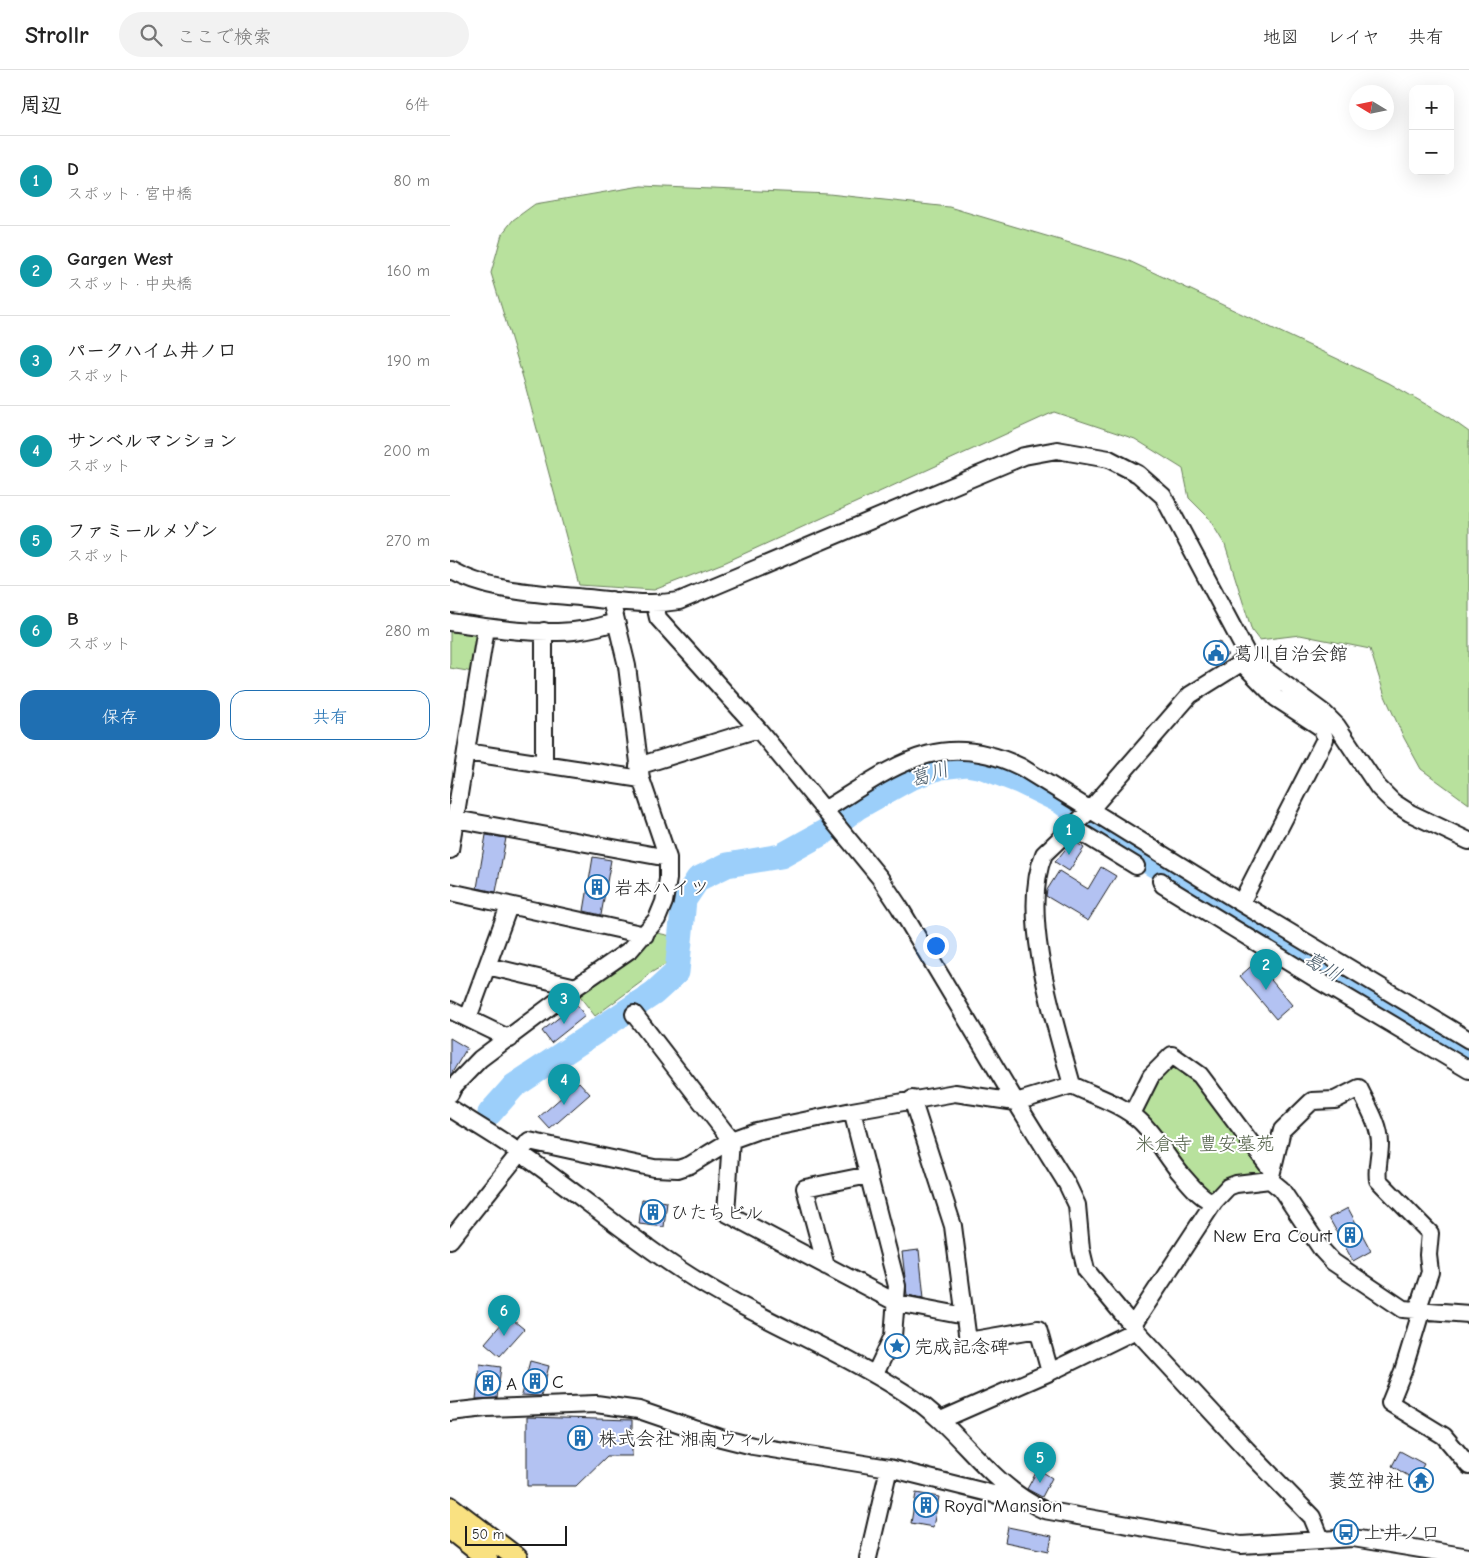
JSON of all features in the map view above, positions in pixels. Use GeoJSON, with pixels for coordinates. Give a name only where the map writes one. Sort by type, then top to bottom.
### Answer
{"type":"FeatureCollection","features":[{"type":"Feature","properties":{"kind":"main road"},"geometry":{"type":"LineString","coordinates":[[450,1507],[517,1558]]}},
{"type":"Feature","properties":{"kind":"main road"},"geometry":{"type":"LineString","coordinates":[[450,1529],[488,1558]]}},
{"type":"Feature","properties":{"kind":"street"},"geometry":{"type":"LineString","coordinates":[[450,570],[467,579],[490,586],[655,605],[679,601],[1024,456],[1057,450],[1109,458],[1138,474],[1163,496],[1245,660],[1276,698],[1322,728],[1325,739],[1241,903]]}},
{"type":"Feature","properties":{"kind":"street"},"geometry":{"type":"LineString","coordinates":[[450,1094],[454,1086],[480,1059],[510,1039],[576,986],[632,949],[657,919],[664,902],[668,879],[668,858],[640,773],[627,666],[611,600]]}},
{"type":"Feature","properties":{"kind":"street"},"geometry":{"type":"LineString","coordinates":[[655,605],[658,618],[758,729],[880,878],[900,908],[1067,1184],[1077,1205],[1081,1249],[1086,1270],[1247,1450],[1312,1517],[1321,1539]]}},
{"type":"Feature","properties":{"kind":"street"},"geometry":{"type":"LineString","coordinates":[[450,622],[486,628],[544,631],[580,630],[616,622]]}},
{"type":"Feature","properties":{"kind":"street"},"geometry":{"type":"LineString","coordinates":[[450,850],[486,628]]}},
{"type":"Feature","properties":{"kind":"street"},"geometry":{"type":"LineString","coordinates":[[544,631],[544,764]]}},
{"type":"Feature","properties":{"kind":"street"},"geometry":{"type":"LineString","coordinates":[[1072,1085],[1043,969],[1035,895],[1036,882],[1044,854],[1074,828],[1190,695],[1245,660]]}},
{"type":"Feature","properties":{"kind":"street"},"geometry":{"type":"LineString","coordinates":[[1245,660],[1331,720],[1378,787],[1393,802],[1410,813],[1469,841]]}},
{"type":"Feature","properties":{"kind":"street"},"geometry":{"type":"LineString","coordinates":[[466,752],[544,764],[640,773],[758,729]]}},
{"type":"Feature","properties":{"kind":"street"},"geometry":{"type":"LineString","coordinates":[[824,810],[915,757],[943,750],[991,754],[1006,760],[1090,810],[1469,1040]]}},
{"type":"Feature","properties":{"kind":"street"},"geometry":{"type":"LineString","coordinates":[[455,819],[668,858]]}},
{"type":"Feature","properties":{"kind":"street"},"geometry":{"type":"LineString","coordinates":[[1074,828],[1136,866]]}},
{"type":"Feature","properties":{"kind":"street"},"geometry":{"type":"LineString","coordinates":[[1161,881],[1170,889],[1320,982],[1469,1070]]}},
{"type":"Feature","properties":{"kind":"street"},"geometry":{"type":"LineString","coordinates":[[450,892],[645,935]]}},
{"type":"Feature","properties":{"kind":"street"},"geometry":{"type":"LineString","coordinates":[[468,1018],[509,906]]}},
{"type":"Feature","properties":{"kind":"street"},"geometry":{"type":"LineString","coordinates":[[1320,982],[1335,960]]}},
{"type":"Feature","properties":{"kind":"street"},"geometry":{"type":"LineString","coordinates":[[487,966],[576,986]]}},
{"type":"Feature","properties":{"kind":"street"},"geometry":{"type":"LineString","coordinates":[[450,1010],[510,1039]]}},
{"type":"Feature","properties":{"kind":"street"},"geometry":{"type":"LineString","coordinates":[[634,1014],[731,1140],[726,1213],[897,1303],[965,1316]]}},
{"type":"Feature","properties":{"kind":"street"},"geometry":{"type":"LineString","coordinates":[[1132,1114],[1151,1076],[1172,1055],[1200,1075],[1322,1250],[1333,1262],[1403,1309],[1419,1312],[1469,1314]]}},
{"type":"Feature","properties":{"kind":"street"},"geometry":{"type":"LineString","coordinates":[[451,1237],[529,1141],[654,1168],[678,1168],[690,1165],[731,1140],[756,1131],[912,1099],[955,1093],[1016,1102],[1072,1085],[1132,1114],[1142,1122],[1191,1185],[1208,1200],[1214,1202]]}},
{"type":"Feature","properties":{"kind":"street"},"geometry":{"type":"LineString","coordinates":[[1271,1176],[1282,1130],[1312,1101],[1335,1100],[1359,1088],[1378,1128],[1380,1144],[1376,1169],[1378,1180],[1430,1233],[1428,1255],[1430,1272],[1403,1371],[1390,1403],[1444,1436],[1469,1466]]}},
{"type":"Feature","properties":{"kind":"street"},"geometry":{"type":"LineString","coordinates":[[912,1099],[953,1226],[968,1341],[1038,1329],[1050,1372]]}},
{"type":"Feature","properties":{"kind":"street"},"geometry":{"type":"LineString","coordinates":[[450,1108],[519,1152],[678,1268],[716,1291],[874,1374],[912,1397],[941,1420],[1008,1489],[1028,1503]]}},
{"type":"Feature","properties":{"kind":"street"},"geometry":{"type":"LineString","coordinates":[[852,1111],[897,1286],[893,1336],[874,1374]]}},
{"type":"Feature","properties":{"kind":"street"},"geometry":{"type":"LineString","coordinates":[[826,1266],[805,1188],[868,1175]]}},
{"type":"Feature","properties":{"kind":"street"},"geometry":{"type":"LineString","coordinates":[[941,1420],[1050,1372],[1135,1327],[1214,1202],[1228,1188],[1236,1184],[1271,1176]]}},
{"type":"Feature","properties":{"kind":"street"},"geometry":{"type":"LineString","coordinates":[[450,1412],[486,1408],[596,1404],[639,1410],[753,1446],[889,1468],[1028,1503],[1044,1510],[1241,1546],[1274,1551],[1321,1539],[1353,1538],[1440,1556],[1469,1557]]}},
{"type":"Feature","properties":{"kind":"street"},"geometry":{"type":"LineString","coordinates":[[868,1558],[889,1468]]}},
{"type":"Feature","properties":{"kind":"green space"},"geometry":{"type":"Polygon","coordinates":[[[641,186],[829,194],[949,207],[1127,260],[1389,383],[1448,417],[1469,432],[1469,804],[1421,769],[1404,738],[1385,696],[1370,649],[1300,635],[1259,640],[1252,631],[1225,545],[1208,517],[1189,498],[1183,469],[1135,439],[1054,412],[726,562],[654,590],[579,585],[524,381],[491,273],[502,234],[513,220],[535,204],[641,186]]]}},
{"type":"Feature","properties":{"kind":"green space"},"geometry":{"type":"Polygon","coordinates":[[[450,626],[474,629],[478,636],[473,672],[450,668],[450,626]]]}},
{"type":"Feature","properties":{"kind":"green space"},"geometry":{"type":"Polygon","coordinates":[[[653,932],[671,936],[666,964],[647,975],[644,980],[595,1016],[577,993],[653,932]]]}},
{"type":"Feature","properties":{"kind":"green space","name":"米倉寺 豊安墓苑"},"geometry":{"type":"Polygon","coordinates":[[[1171,1063],[1195,1081],[1263,1172],[1260,1176],[1210,1193],[1180,1164],[1142,1115],[1143,1100],[1146,1093],[1171,1063]]]}},
{"type":"Feature","properties":{"kind":"building","name":"葛川自治会館"},"geometry":{"type":"Polygon","coordinates":[[[1219,641],[1228,655],[1213,664],[1204,651],[1219,641]]]}},
{"type":"Feature","properties":{"kind":"building"},"geometry":{"type":"Polygon","coordinates":[[[486,835],[506,838],[496,892],[477,888],[486,835]]]}},
{"type":"Feature","properties":{"kind":"building"},"geometry":{"type":"Polygon","coordinates":[[[1073,840],[1084,848],[1069,871],[1055,862],[1073,840]]]}},
{"type":"Feature","properties":{"kind":"building","name":"岩本ハイツ"},"geometry":{"type":"Polygon","coordinates":[[[593,857],[611,860],[601,915],[584,911],[593,857]]]}},
{"type":"Feature","properties":{"kind":"building"},"geometry":{"type":"Polygon","coordinates":[[[1101,867],[1116,876],[1088,921],[1046,896],[1047,890],[1059,871],[1088,889],[1101,867]]]}},
{"type":"Feature","properties":{"kind":"building"},"geometry":{"type":"Polygon","coordinates":[[[1256,962],[1292,1005],[1276,1019],[1240,976],[1256,962]]]}},
{"type":"Feature","properties":{"kind":"building"},"geometry":{"type":"Polygon","coordinates":[[[576,1004],[585,1016],[551,1043],[542,1031],[576,1004]]]}},
{"type":"Feature","properties":{"kind":"building"},"geometry":{"type":"Polygon","coordinates":[[[450,1038],[467,1048],[450,1076],[450,1038]]]}},
{"type":"Feature","properties":{"kind":"building"},"geometry":{"type":"Polygon","coordinates":[[[579,1082],[590,1094],[550,1129],[539,1117],[579,1082]]]}},
{"type":"Feature","properties":{"kind":"building","name":"ひたちビル"},"geometry":{"type":"Polygon","coordinates":[[[642,1199],[667,1202],[664,1227],[639,1224],[642,1199]]]}},
{"type":"Feature","properties":{"kind":"building","name":"New Era Court"},"geometry":{"type":"Polygon","coordinates":[[[1348,1208],[1371,1251],[1353,1261],[1329,1218],[1348,1208]]]}},
{"type":"Feature","properties":{"kind":"building"},"geometry":{"type":"Polygon","coordinates":[[[919,1250],[924,1298],[907,1295],[902,1252],[919,1250]]]}},
{"type":"Feature","properties":{"kind":"building"},"geometry":{"type":"Polygon","coordinates":[[[508,1316],[524,1329],[500,1356],[485,1343],[508,1316]]]}},
{"type":"Feature","properties":{"kind":"building","name":"C"},"geometry":{"type":"Polygon","coordinates":[[[530,1361],[549,1366],[541,1396],[521,1395],[530,1361]]]}},
{"type":"Feature","properties":{"kind":"building","name":"A"},"geometry":{"type":"Polygon","coordinates":[[[480,1364],[501,1367],[497,1398],[476,1399],[480,1364]]]}},
{"type":"Feature","properties":{"kind":"building","name":"株式会社 湘南ウィル"},"geometry":{"type":"Polygon","coordinates":[[[527,1417],[632,1420],[632,1456],[607,1456],[576,1486],[527,1486],[527,1417]]]}},
{"type":"Feature","properties":{"kind":"building"},"geometry":{"type":"Polygon","coordinates":[[[1400,1451],[1424,1464],[1415,1480],[1392,1466],[1400,1451]]]}},
{"type":"Feature","properties":{"kind":"building"},"geometry":{"type":"Polygon","coordinates":[[[1038,1469],[1052,1478],[1042,1497],[1027,1489],[1038,1469]]]}},
{"type":"Feature","properties":{"kind":"building","name":"Royal Mansion"},"geometry":{"type":"Polygon","coordinates":[[[916,1493],[939,1497],[933,1527],[911,1523],[916,1493]]]}},
{"type":"Feature","properties":{"kind":"building"},"geometry":{"type":"Polygon","coordinates":[[[1008,1527],[1052,1536],[1049,1551],[1005,1542],[1008,1527]]]}},
{"type":"Feature","properties":{"kind":"waterway","name":"葛川"},"geometry":{"type":"LineString","coordinates":[[490,1113],[514,1086],[654,993],[677,972],[684,900],[698,879],[727,865],[781,856],[826,831],[858,807],[908,779],[940,767],[966,764],[983,767],[1019,781],[1060,801],[1100,831],[1139,856],[1469,1053]]}},
{"type":"Feature","properties":{"kind":"place","name":"葛川自治会館"},"geometry":{"type":"Point","coordinates":[1216,653]}},
{"type":"Feature","properties":{"kind":"place","name":"D"},"geometry":{"type":"Point","coordinates":[1069,855]}},
{"type":"Feature","properties":{"kind":"place","name":"岩本ハイツ"},"geometry":{"type":"Point","coordinates":[597,887]}},
{"type":"Feature","properties":{"kind":"place","name":"Gargen West"},"geometry":{"type":"Point","coordinates":[1266,990]}},
{"type":"Feature","properties":{"kind":"place","name":"パークハイム井ノ口"},"geometry":{"type":"Point","coordinates":[564,1024]}},
{"type":"Feature","properties":{"kind":"place","name":"サンベルマンション"},"geometry":{"type":"Point","coordinates":[564,1105]}},
{"type":"Feature","properties":{"kind":"place","name":"ひたちビル"},"geometry":{"type":"Point","coordinates":[653,1212]}},
{"type":"Feature","properties":{"kind":"place","name":"New Era Court"},"geometry":{"type":"Point","coordinates":[1350,1235]}},
{"type":"Feature","properties":{"kind":"place","name":"B"},"geometry":{"type":"Point","coordinates":[504,1336]}},
{"type":"Feature","properties":{"kind":"place","name":"完成記念碑"},"geometry":{"type":"Point","coordinates":[897,1346]}},
{"type":"Feature","properties":{"kind":"place","name":"C"},"geometry":{"type":"Point","coordinates":[535,1381]}},
{"type":"Feature","properties":{"kind":"place","name":"A"},"geometry":{"type":"Point","coordinates":[488,1383]}},
{"type":"Feature","properties":{"kind":"place","name":"株式会社 湘南ウィル"},"geometry":{"type":"Point","coordinates":[580,1438]}},
{"type":"Feature","properties":{"kind":"place","name":"蓑笠神社"},"geometry":{"type":"Point","coordinates":[1421,1480]}},
{"type":"Feature","properties":{"kind":"place","name":"ファミールメゾン"},"geometry":{"type":"Point","coordinates":[1040,1483]}},
{"type":"Feature","properties":{"kind":"place","name":"Royal Mansion"},"geometry":{"type":"Point","coordinates":[926,1505]}},
{"type":"Feature","properties":{"kind":"place","name":"上井ノ口"},"geometry":{"type":"Point","coordinates":[1346,1532]}}]}
